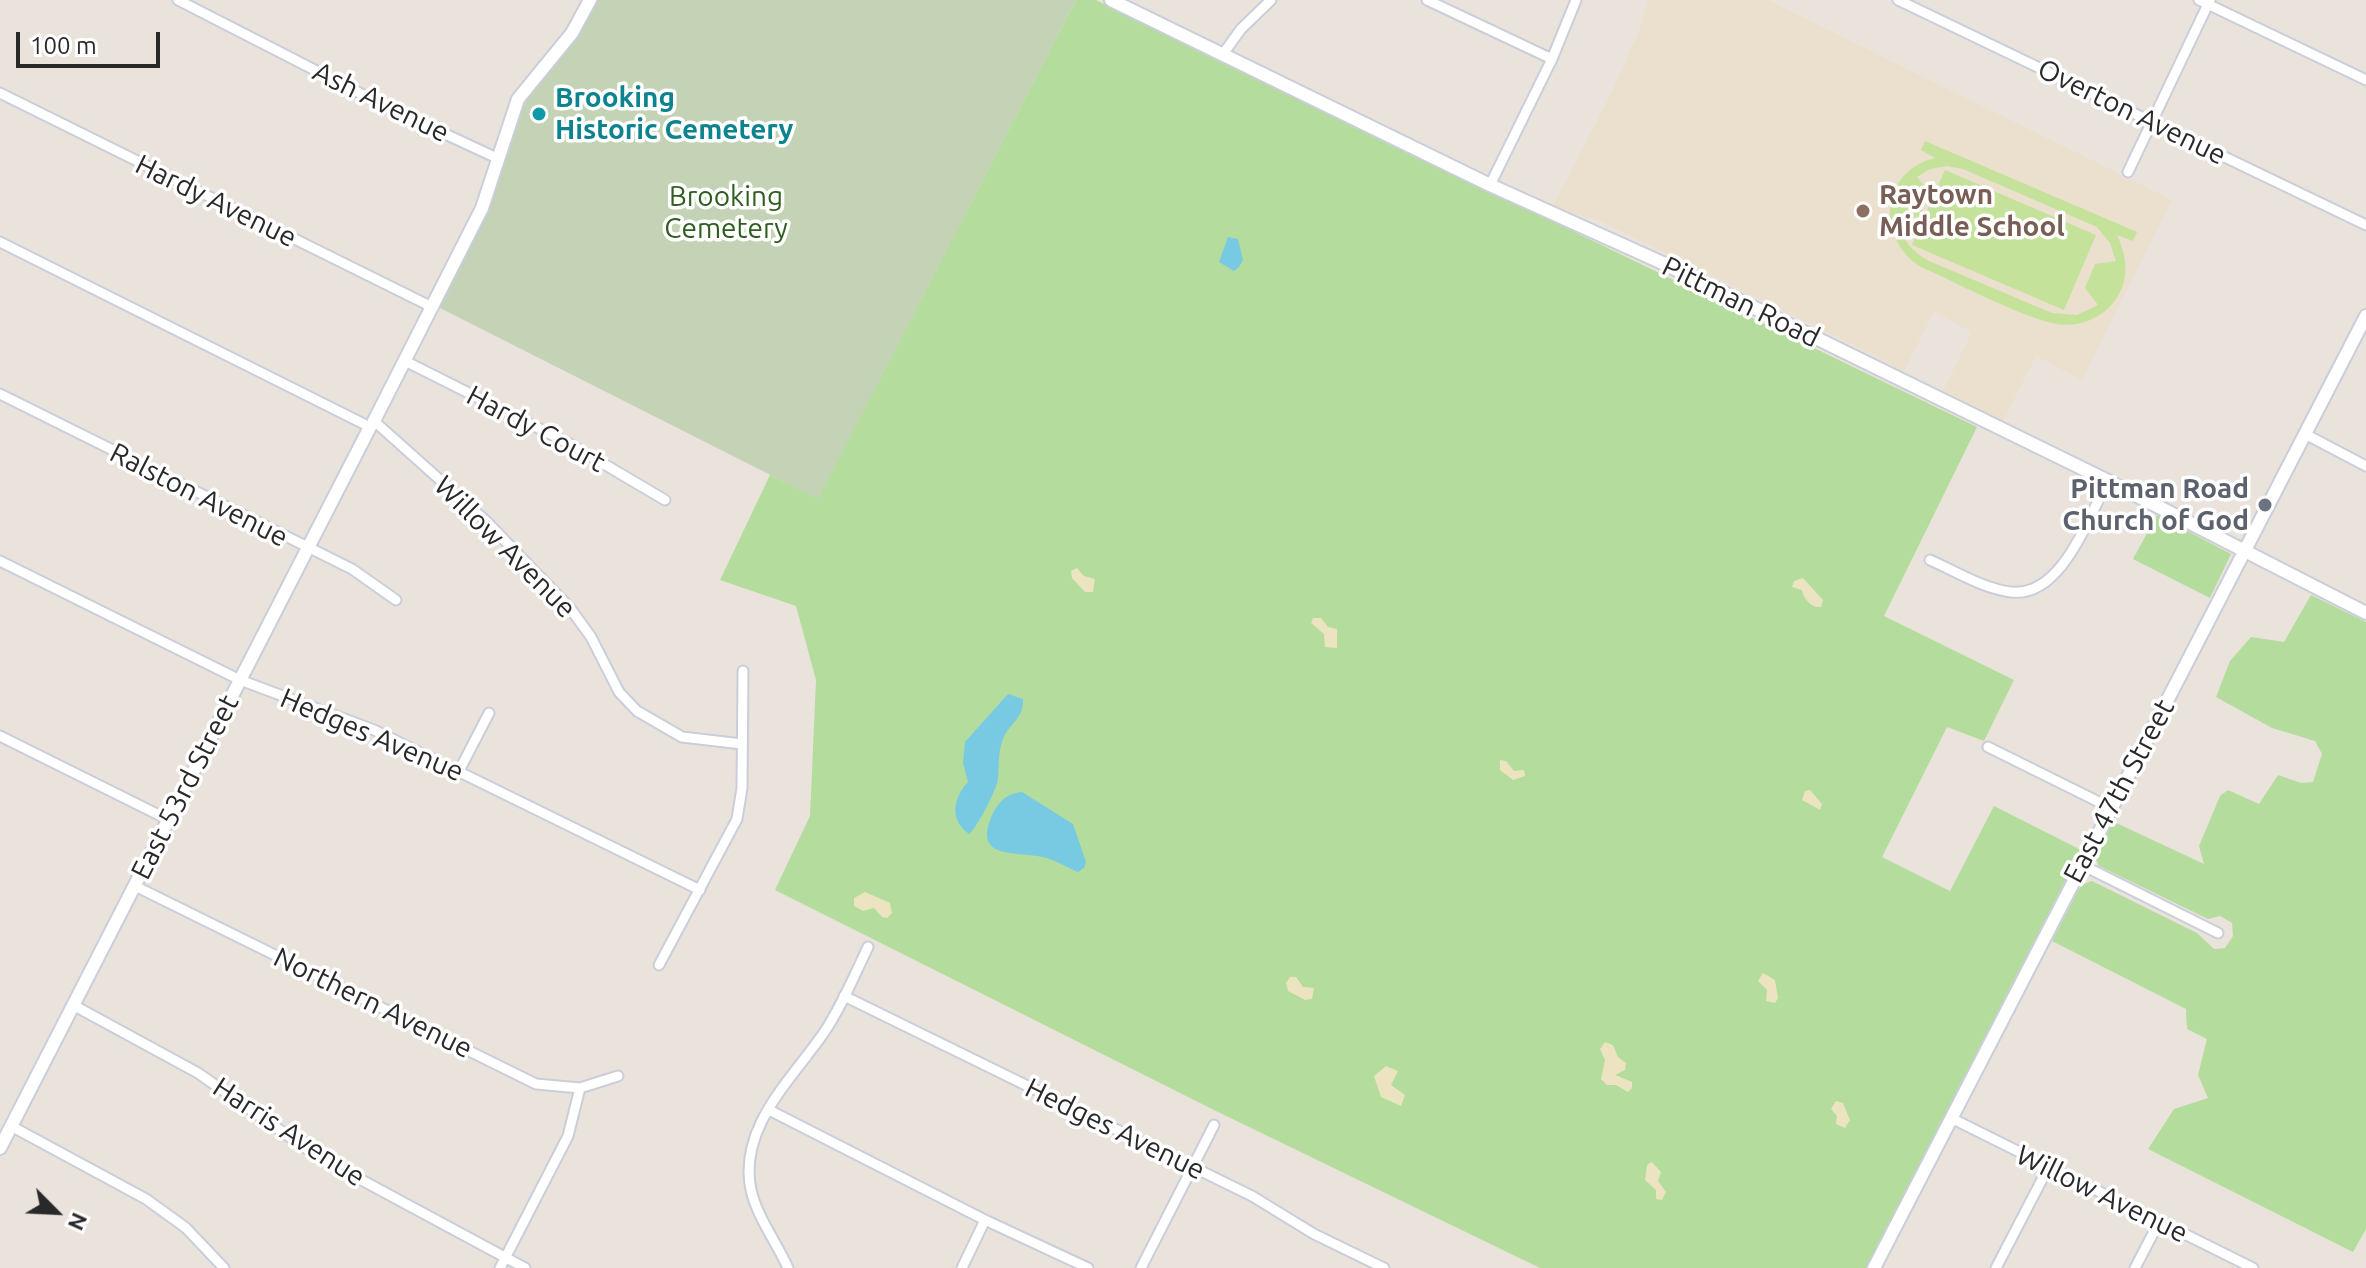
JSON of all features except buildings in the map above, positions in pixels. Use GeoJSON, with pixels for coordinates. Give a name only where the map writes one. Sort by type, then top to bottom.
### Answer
{"type":"FeatureCollection","features":[{"type":"Feature","properties":{"kind":"street","name":"Ash Avenue"},"geometry":{"type":"LineString","coordinates":[[178,0],[387,107],[499,159]]}},
{"type":"Feature","properties":{"kind":"street","name":"East 53rd Street"},"geometry":{"type":"LineString","coordinates":[[0,1148],[482,208],[518,99],[572,33],[590,0]]}},
{"type":"Feature","properties":{"kind":"street","name":"Pittman Road"},"geometry":{"type":"LineString","coordinates":[[1111,0],[1490,185],[1667,265],[2108,481],[2366,613]]}},
{"type":"Feature","properties":{"kind":"street"},"geometry":{"type":"LineString","coordinates":[[1223,54],[1258,10],[1271,0]]}},
{"type":"Feature","properties":{"kind":"street"},"geometry":{"type":"LineString","coordinates":[[1427,0],[1552,59]]}},
{"type":"Feature","properties":{"kind":"street"},"geometry":{"type":"LineString","coordinates":[[1490,185],[1552,59],[1576,0]]}},
{"type":"Feature","properties":{"kind":"street","name":"Overton Avenue"},"geometry":{"type":"LineString","coordinates":[[1898,0],[2366,225]]}},
{"type":"Feature","properties":{"kind":"street"},"geometry":{"type":"LineString","coordinates":[[2128,172],[2206,1],[2366,80]]}},
{"type":"Feature","properties":{"kind":"street","name":"Hardy Avenue"},"geometry":{"type":"LineString","coordinates":[[0,93],[432,307]]}},
{"type":"Feature","properties":{"kind":"street","name":"Willow Avenue"},"geometry":{"type":"LineString","coordinates":[[0,242],[372,424],[486,521],[570,608],[591,637],[619,692],[637,711],[682,737],[742,744]]}},
{"type":"Feature","properties":{"kind":"street","name":"East 47th Street"},"geometry":{"type":"LineString","coordinates":[[1874,1268],[2080,864],[2305,434],[2360,341],[2366,316]]}},
{"type":"Feature","properties":{"kind":"street","name":"Hardy Court"},"geometry":{"type":"LineString","coordinates":[[405,361],[570,444],[665,500]]}},
{"type":"Feature","properties":{"kind":"street","name":"Ralston Avenue"},"geometry":{"type":"LineString","coordinates":[[0,394],[352,569],[396,600]]}},
{"type":"Feature","properties":{"kind":"street"},"geometry":{"type":"LineString","coordinates":[[2305,434],[2366,466]]}},
{"type":"Feature","properties":{"kind":"street"},"geometry":{"type":"LineString","coordinates":[[1930,560],[2013,593],[2035,590],[2060,570],[2108,481]]}},
{"type":"Feature","properties":{"kind":"street","name":"Hedges Avenue"},"geometry":{"type":"LineString","coordinates":[[0,561],[240,680],[374,730],[700,890]]}},
{"type":"Feature","properties":{"kind":"street"},"geometry":{"type":"LineString","coordinates":[[659,965],[737,819],[742,788],[743,671]]}},
{"type":"Feature","properties":{"kind":"street"},"geometry":{"type":"LineString","coordinates":[[459,771],[489,713]]}},
{"type":"Feature","properties":{"kind":"street"},"geometry":{"type":"LineString","coordinates":[[0,736],[169,820]]}},
{"type":"Feature","properties":{"kind":"street"},"geometry":{"type":"LineString","coordinates":[[1988,747],[2111,808]]}},
{"type":"Feature","properties":{"kind":"street"},"geometry":{"type":"LineString","coordinates":[[2080,864],[2218,933]]}},
{"type":"Feature","properties":{"kind":"street","name":"Northern Avenue"},"geometry":{"type":"LineString","coordinates":[[135,886],[536,1084],[580,1088],[618,1076]]}},
{"type":"Feature","properties":{"kind":"street"},"geometry":{"type":"LineString","coordinates":[[788,1268],[755,1203],[750,1180],[751,1152],[769,1110],[788,1077],[823,1033],[868,947]]}},
{"type":"Feature","properties":{"kind":"street","name":"Hedges Avenue"},"geometry":{"type":"LineString","coordinates":[[844,996],[1192,1167],[1384,1268]]}},
{"type":"Feature","properties":{"kind":"street","name":"Harris Avenue"},"geometry":{"type":"LineString","coordinates":[[73,1005],[198,1073],[317,1156],[502,1263],[525,1268]]}},
{"type":"Feature","properties":{"kind":"street"},"geometry":{"type":"LineString","coordinates":[[502,1263],[568,1136],[580,1088]]}},
{"type":"Feature","properties":{"kind":"street"},"geometry":{"type":"LineString","coordinates":[[769,1110],[985,1220],[1088,1268]]}},
{"type":"Feature","properties":{"kind":"street","name":"Willow Avenue"},"geometry":{"type":"LineString","coordinates":[[1951,1118],[2253,1268]]}},
{"type":"Feature","properties":{"kind":"street"},"geometry":{"type":"LineString","coordinates":[[1141,1268],[1214,1125]]}},
{"type":"Feature","properties":{"kind":"street"},"geometry":{"type":"LineString","coordinates":[[11,1126],[146,1199],[186,1228],[224,1268]]}},
{"type":"Feature","properties":{"kind":"street"},"geometry":{"type":"LineString","coordinates":[[1996,1268],[2048,1168]]}},
{"type":"Feature","properties":{"kind":"street"},"geometry":{"type":"LineString","coordinates":[[962,1268],[985,1220]]}},
{"type":"Feature","properties":{"kind":"street"},"geometry":{"type":"LineString","coordinates":[[2135,1268],[2159,1222]]}},
{"type":"Feature","properties":{"kind":"shaded area","name":"Raytown Middle School"},"geometry":{"type":"Polygon","coordinates":[[[1648,0],[1768,0],[2172,200],[2082,380],[2036,356],[2001,425],[1941,395],[1972,332],[1934,312],[1901,376],[1892,364],[1596,219],[1552,208],[1611,93],[1639,32],[1648,0]]]}},
{"type":"Feature","properties":{"kind":"green space","name":"Brooking Cemetery"},"geometry":{"type":"Polygon","coordinates":[[[594,0],[1076,0],[818,499],[438,307],[494,195],[521,107],[594,0]]]}},
{"type":"Feature","properties":{"kind":"green space"},"geometry":{"type":"Polygon","coordinates":[[[1076,0],[1096,0],[1977,427],[1884,616],[2014,680],[1984,741],[1947,727],[1882,857],[1950,891],[1994,806],[2081,850],[1866,1268],[1540,1268],[1216,1111],[775,890],[810,816],[816,680],[796,606],[720,580],[770,475],[818,498],[1076,0]]]}},
{"type":"Feature","properties":{"kind":"green space"},"geometry":{"type":"Polygon","coordinates":[[[1925,141],[2137,232],[2133,241],[2117,235],[2126,267],[2120,291],[2111,306],[2090,320],[2057,324],[2007,307],[1921,267],[1906,255],[1896,240],[1890,207],[1903,177],[1917,165],[1935,158],[1921,150],[1925,141]],[[1947,166],[1930,169],[1917,177],[1930,193],[1919,217],[1898,220],[1905,239],[1913,249],[1929,261],[2052,313],[2077,315],[2098,305],[2085,288],[2095,264],[2116,261],[2110,243],[2097,227],[1963,169],[1947,166]]]}},
{"type":"Feature","properties":{"kind":"green space"},"geometry":{"type":"Polygon","coordinates":[[[1945,170],[2096,235],[2064,310],[1912,245],[1945,170]]]}},
{"type":"Feature","properties":{"kind":"green space"},"geometry":{"type":"Polygon","coordinates":[[[2157,515],[2231,554],[2210,598],[2133,559],[2157,515]]]}},
{"type":"Feature","properties":{"kind":"green space"},"geometry":{"type":"Polygon","coordinates":[[[2311,595],[2366,622],[2366,1229],[2353,1252],[2148,1149],[2174,1109],[2208,1098],[2198,1075],[2207,1039],[2187,1029],[2186,1009],[2052,941],[2081,885],[2092,881],[2197,933],[2214,949],[2225,948],[2233,936],[2232,923],[2220,916],[2208,919],[2099,866],[2095,857],[2112,821],[2204,864],[2199,846],[2220,796],[2228,790],[2259,804],[2278,775],[2301,783],[2313,782],[2322,754],[2315,741],[2272,728],[2216,697],[2230,661],[2251,637],[2284,642],[2311,595]]]}},
{"type":"Feature","properties":{"kind":"sand"},"geometry":{"type":"Polygon","coordinates":[[[1077,568],[1084,576],[1095,579],[1093,592],[1085,592],[1072,578],[1071,571],[1077,568]]]}},
{"type":"Feature","properties":{"kind":"sand"},"geometry":{"type":"Polygon","coordinates":[[[1803,578],[1823,600],[1821,607],[1811,604],[1802,590],[1792,587],[1794,581],[1803,578]]]}},
{"type":"Feature","properties":{"kind":"sand"},"geometry":{"type":"Polygon","coordinates":[[[1313,618],[1321,618],[1328,627],[1337,629],[1337,648],[1325,647],[1324,634],[1311,623],[1313,618]]]}},
{"type":"Feature","properties":{"kind":"sand"},"geometry":{"type":"Polygon","coordinates":[[[1500,760],[1506,761],[1514,771],[1524,770],[1525,776],[1513,780],[1500,770],[1500,760]]]}},
{"type":"Feature","properties":{"kind":"sand"},"geometry":{"type":"Polygon","coordinates":[[[1810,790],[1822,804],[1820,810],[1802,800],[1805,791],[1810,790]]]}},
{"type":"Feature","properties":{"kind":"sand"},"geometry":{"type":"Polygon","coordinates":[[[865,892],[890,903],[892,913],[887,918],[874,908],[863,911],[854,906],[854,898],[865,892]]]}},
{"type":"Feature","properties":{"kind":"sand"},"geometry":{"type":"Polygon","coordinates":[[[1763,973],[1775,980],[1778,998],[1775,1003],[1766,1001],[1767,990],[1758,981],[1763,973]]]}},
{"type":"Feature","properties":{"kind":"sand"},"geometry":{"type":"Polygon","coordinates":[[[1290,977],[1296,977],[1303,987],[1314,988],[1312,999],[1305,1000],[1288,991],[1286,983],[1290,977]]]}},
{"type":"Feature","properties":{"kind":"sand"},"geometry":{"type":"Polygon","coordinates":[[[1605,1042],[1613,1045],[1618,1057],[1626,1063],[1625,1070],[1615,1075],[1632,1082],[1628,1092],[1616,1085],[1607,1085],[1601,1079],[1605,1060],[1600,1049],[1605,1042]]]}},
{"type":"Feature","properties":{"kind":"sand"},"geometry":{"type":"Polygon","coordinates":[[[1386,1066],[1398,1071],[1391,1085],[1405,1095],[1401,1106],[1381,1097],[1374,1076],[1386,1066]]]}},
{"type":"Feature","properties":{"kind":"sand"},"geometry":{"type":"Polygon","coordinates":[[[1836,1101],[1843,1103],[1850,1120],[1845,1128],[1836,1124],[1837,1116],[1831,1109],[1836,1101]]]}},
{"type":"Feature","properties":{"kind":"sand"},"geometry":{"type":"Polygon","coordinates":[[[1652,1162],[1661,1172],[1658,1181],[1666,1192],[1662,1200],[1656,1199],[1656,1190],[1645,1180],[1647,1165],[1652,1162]]]}},
{"type":"Feature","properties":{"kind":"water"},"geometry":{"type":"Polygon","coordinates":[[[1228,237],[1238,239],[1243,260],[1234,271],[1219,262],[1228,237]]]}},
{"type":"Feature","properties":{"kind":"water"},"geometry":{"type":"Polygon","coordinates":[[[1008,694],[1023,699],[1023,706],[1002,742],[994,791],[969,834],[958,822],[955,809],[959,795],[968,782],[963,763],[965,742],[1008,694]]]}},
{"type":"Feature","properties":{"kind":"water"},"geometry":{"type":"Polygon","coordinates":[[[1022,792],[1073,824],[1086,862],[1084,868],[1078,872],[1047,858],[1009,853],[992,846],[987,839],[993,813],[1005,798],[1022,792]]]}},
{"type":"Feature","properties":{"kind":"place","name":"Brooking Historic Cemetery"},"geometry":{"type":"Point","coordinates":[539,114]}},
{"type":"Feature","properties":{"kind":"place","name":"Raytown Middle School"},"geometry":{"type":"Point","coordinates":[1863,211]}},
{"type":"Feature","properties":{"kind":"place","name":"Pittman Road Church of God"},"geometry":{"type":"Point","coordinates":[2265,505]}}]}
